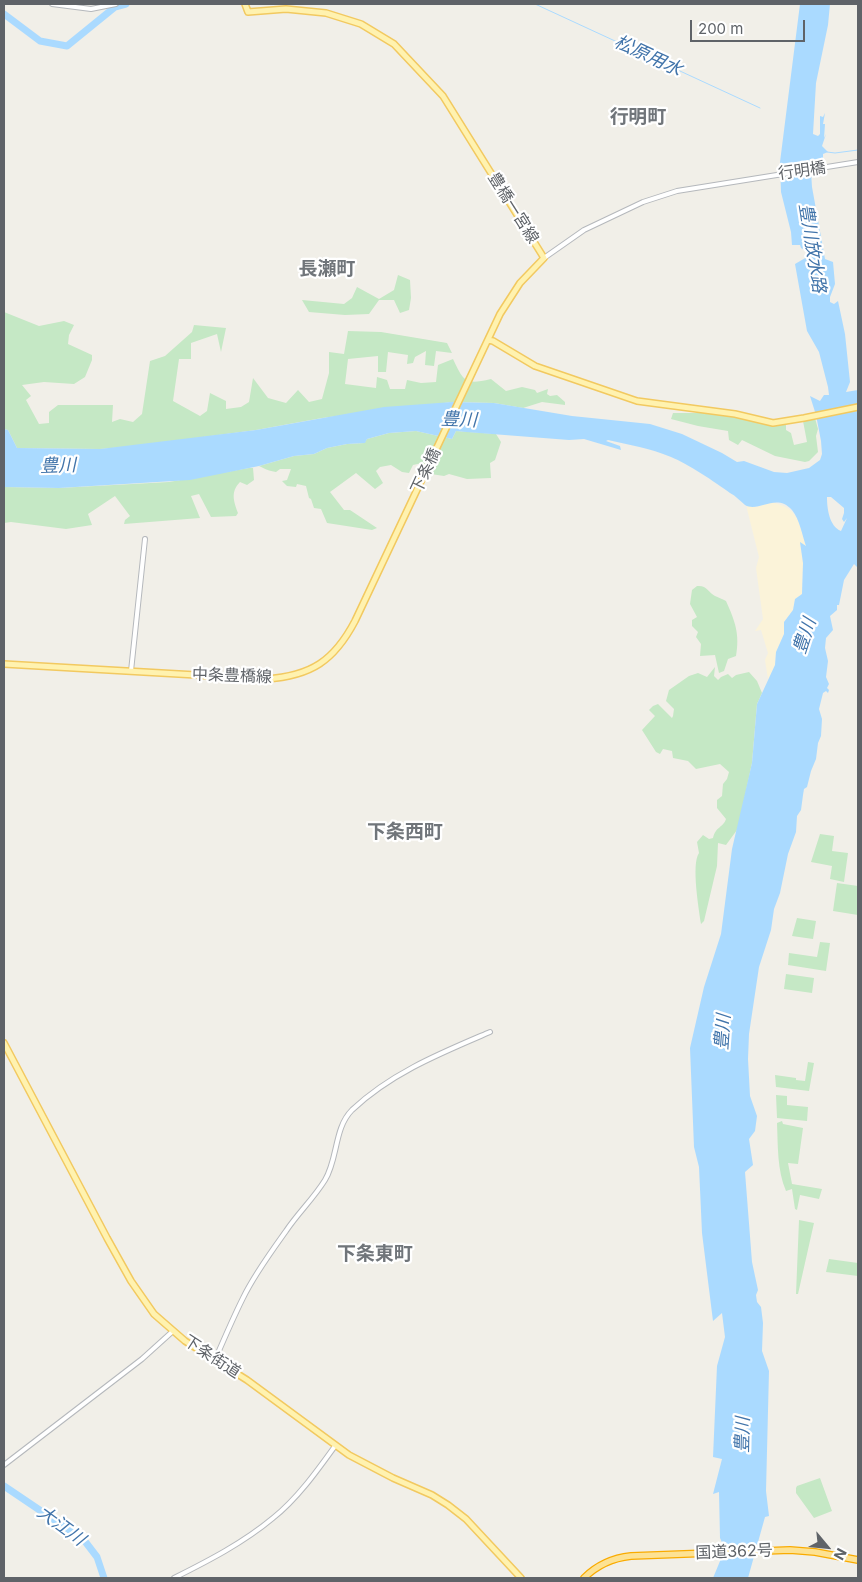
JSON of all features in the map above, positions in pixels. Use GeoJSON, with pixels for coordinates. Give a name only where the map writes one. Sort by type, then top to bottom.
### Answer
{"type":"FeatureCollection","features":[{"type":"Feature","properties":{"kind":"highway","name":"国道362号"},"geometry":{"type":"LineString","coordinates":[[584,1578],[609,1560],[631,1556],[787,1550],[815,1552],[858,1560]]}},
{"type":"Feature","properties":{"kind":"main road","name":"豊橋一宮線"},"geometry":{"type":"LineString","coordinates":[[244,4],[248,12],[286,9],[304,10],[342,17],[361,24],[394,44],[443,96],[544,258],[514,291],[500,314],[488,340]]}},
{"type":"Feature","properties":{"kind":"main road"},"geometry":{"type":"LineString","coordinates":[[488,340],[494,341],[535,366],[637,401],[735,414],[773,423],[858,407]]}},
{"type":"Feature","properties":{"kind":"main road","name":"下条橋"},"geometry":{"type":"LineString","coordinates":[[390,547],[488,340]]}},
{"type":"Feature","properties":{"kind":"main road","name":"中条豊橋線"},"geometry":{"type":"LineString","coordinates":[[4,664],[266,679],[286,678],[311,670],[331,656],[347,636],[390,547]]}},
{"type":"Feature","properties":{"kind":"main road","name":"下条街道"},"geometry":{"type":"LineString","coordinates":[[4,1043],[131,1281],[154,1314],[185,1341],[246,1380],[335,1446],[364,1463],[432,1495],[448,1505],[466,1520],[521,1578]]}},
{"type":"Feature","properties":{"kind":"street"},"geometry":{"type":"LineString","coordinates":[[52,4],[91,9],[116,4]]}},
{"type":"Feature","properties":{"kind":"street","name":"行明橋"},"geometry":{"type":"LineString","coordinates":[[544,258],[584,230],[643,202],[681,190],[858,162]]}},
{"type":"Feature","properties":{"kind":"street"},"geometry":{"type":"LineString","coordinates":[[131,671],[145,539]]}},
{"type":"Feature","properties":{"kind":"street"},"geometry":{"type":"LineString","coordinates":[[215,1360],[248,1288],[286,1230],[325,1180],[342,1128],[349,1114],[380,1087],[400,1073],[490,1032]]}},
{"type":"Feature","properties":{"kind":"street"},"geometry":{"type":"LineString","coordinates":[[4,1465],[142,1359],[173,1330]]}},
{"type":"Feature","properties":{"kind":"street"},"geometry":{"type":"LineString","coordinates":[[174,1578],[209,1560],[273,1518],[310,1479],[335,1446]]}},
{"type":"Feature","properties":{"kind":"green space"},"geometry":{"type":"Polygon","coordinates":[[[398,275],[410,280],[411,298],[409,310],[400,313],[394,300],[379,300],[369,314],[345,315],[309,312],[302,300],[344,304],[352,298],[357,287],[379,299],[394,290],[398,275]]]}},
{"type":"Feature","properties":{"kind":"green space"},"geometry":{"type":"Polygon","coordinates":[[[4,312],[39,326],[64,321],[74,325],[69,335],[68,344],[92,355],[92,360],[85,377],[74,384],[44,382],[22,385],[31,396],[26,400],[39,424],[49,423],[49,412],[58,405],[113,405],[112,422],[120,419],[133,422],[142,414],[150,361],[165,356],[192,332],[194,325],[226,328],[221,352],[217,334],[191,343],[191,359],[179,359],[173,401],[200,416],[207,411],[210,393],[226,401],[226,409],[241,407],[249,402],[253,378],[268,398],[286,403],[298,390],[309,402],[322,399],[329,373],[329,352],[344,354],[348,331],[381,332],[447,343],[452,353],[436,351],[434,366],[425,365],[426,351],[415,357],[413,363],[407,364],[408,355],[388,352],[386,372],[378,372],[378,356],[348,359],[345,384],[376,388],[377,377],[387,380],[390,389],[405,389],[407,380],[421,383],[436,382],[438,365],[453,359],[466,380],[476,382],[491,379],[506,391],[522,387],[535,390],[537,393],[548,389],[547,394],[550,396],[557,395],[565,402],[565,405],[542,402],[523,408],[494,403],[452,402],[322,418],[256,430],[136,446],[100,449],[17,448],[8,430],[4,429],[4,312]]]}},
{"type":"Feature","properties":{"kind":"green space"},"geometry":{"type":"Polygon","coordinates":[[[673,413],[718,413],[770,424],[786,424],[786,430],[791,433],[794,445],[807,442],[803,421],[815,418],[818,429],[816,436],[818,452],[809,461],[805,462],[775,456],[742,440],[738,445],[729,440],[728,431],[671,419],[673,413]]]}},
{"type":"Feature","properties":{"kind":"green space"},"geometry":{"type":"Polygon","coordinates":[[[416,431],[452,439],[456,431],[496,434],[501,442],[495,460],[490,463],[491,478],[467,479],[449,474],[444,476],[431,474],[433,468],[422,463],[413,465],[409,473],[402,472],[391,465],[380,467],[376,471],[383,483],[375,489],[356,473],[330,492],[344,510],[350,510],[377,528],[372,530],[327,523],[321,509],[314,508],[306,486],[297,484],[296,487],[287,486],[282,481],[287,480],[291,469],[280,469],[276,472],[259,466],[294,456],[314,454],[327,448],[364,443],[367,439],[389,433],[416,431]]]}},
{"type":"Feature","properties":{"kind":"green space"},"geometry":{"type":"Polygon","coordinates":[[[253,468],[254,480],[247,485],[240,482],[235,490],[234,501],[238,513],[236,516],[211,517],[199,494],[191,496],[200,518],[124,524],[125,520],[130,516],[115,496],[88,514],[92,525],[66,529],[11,522],[4,523],[4,487],[59,488],[169,482],[253,468]]]}},
{"type":"Feature","properties":{"kind":"green space"},"geometry":{"type":"Polygon","coordinates":[[[697,586],[705,588],[715,596],[726,601],[736,628],[736,656],[728,659],[724,671],[719,673],[715,655],[700,656],[701,644],[696,637],[698,632],[692,626],[692,620],[697,617],[690,604],[692,590],[697,586]]]}},
{"type":"Feature","properties":{"kind":"green space"},"geometry":{"type":"Polygon","coordinates":[[[715,667],[714,676],[718,680],[728,674],[732,678],[749,672],[757,681],[762,693],[757,704],[752,763],[740,819],[737,830],[726,845],[718,843],[717,866],[704,921],[701,924],[697,898],[696,867],[699,853],[697,842],[703,835],[709,839],[713,838],[716,831],[725,822],[726,819],[717,808],[717,800],[722,796],[723,784],[729,772],[720,764],[696,769],[688,761],[673,758],[672,751],[663,749],[660,754],[656,752],[642,730],[655,716],[649,710],[658,704],[672,718],[674,709],[666,701],[669,690],[689,676],[698,673],[707,677],[715,667]]]}},
{"type":"Feature","properties":{"kind":"green space"},"geometry":{"type":"Polygon","coordinates":[[[820,834],[834,836],[832,851],[848,853],[844,882],[830,879],[832,866],[811,862],[820,834]]]}},
{"type":"Feature","properties":{"kind":"green space"},"geometry":{"type":"Polygon","coordinates":[[[837,883],[858,886],[858,915],[833,911],[837,883]]]}},
{"type":"Feature","properties":{"kind":"green space"},"geometry":{"type":"Polygon","coordinates":[[[797,918],[816,921],[813,939],[792,936],[797,918]]]}},
{"type":"Feature","properties":{"kind":"green space"},"geometry":{"type":"Polygon","coordinates":[[[820,942],[830,943],[826,971],[788,965],[789,953],[817,957],[820,942]]]}},
{"type":"Feature","properties":{"kind":"green space"},"geometry":{"type":"Polygon","coordinates":[[[786,974],[814,978],[812,993],[784,989],[786,974]]]}},
{"type":"Feature","properties":{"kind":"green space"},"geometry":{"type":"Polygon","coordinates":[[[808,1062],[814,1063],[809,1091],[776,1087],[775,1075],[805,1081],[808,1062]]]}},
{"type":"Feature","properties":{"kind":"green space"},"geometry":{"type":"Polygon","coordinates":[[[776,1095],[787,1096],[787,1105],[808,1107],[807,1121],[777,1118],[776,1095]]]}},
{"type":"Feature","properties":{"kind":"green space"},"geometry":{"type":"Polygon","coordinates":[[[782,1121],[783,1124],[803,1128],[798,1164],[788,1163],[792,1184],[822,1189],[819,1199],[800,1195],[797,1210],[795,1209],[792,1189],[786,1191],[779,1166],[777,1123],[782,1121]]]}},
{"type":"Feature","properties":{"kind":"green space"},"geometry":{"type":"Polygon","coordinates":[[[799,1220],[814,1223],[798,1294],[796,1294],[799,1220]]]}},
{"type":"Feature","properties":{"kind":"green space"},"geometry":{"type":"Polygon","coordinates":[[[829,1259],[858,1263],[858,1276],[826,1272],[829,1259]]]}},
{"type":"Feature","properties":{"kind":"green space"},"geometry":{"type":"Polygon","coordinates":[[[820,1478],[832,1511],[814,1518],[796,1493],[796,1488],[820,1478]]]}},
{"type":"Feature","properties":{"kind":"sand"},"geometry":{"type":"Polygon","coordinates":[[[770,502],[787,508],[796,517],[806,547],[800,543],[803,563],[802,594],[795,599],[793,610],[784,622],[784,634],[776,652],[775,665],[768,679],[765,660],[768,653],[761,630],[755,631],[763,619],[756,568],[759,557],[747,506],[757,507],[770,502]]]}},
{"type":"Feature","properties":{"kind":"water"},"geometry":{"type":"Polygon","coordinates":[[[800,4],[830,4],[828,25],[816,83],[813,134],[818,136],[820,134],[820,116],[823,117],[825,113],[823,124],[825,124],[824,138],[826,134],[822,146],[828,152],[823,154],[823,169],[811,172],[825,259],[833,262],[835,284],[830,302],[834,304],[838,301],[845,334],[850,382],[846,392],[858,390],[858,568],[854,564],[844,580],[839,605],[837,605],[837,610],[830,616],[833,630],[826,638],[825,648],[828,661],[826,677],[829,684],[827,688],[829,690],[828,693],[826,691],[823,693],[819,709],[822,719],[821,736],[816,759],[807,787],[804,789],[801,810],[797,816],[796,832],[788,854],[780,893],[774,909],[771,930],[759,967],[749,1034],[750,1096],[757,1116],[755,1131],[749,1139],[753,1165],[745,1172],[752,1262],[758,1290],[756,1295],[757,1302],[761,1307],[763,1323],[762,1351],[769,1371],[766,1491],[769,1516],[765,1517],[748,1578],[713,1578],[725,1549],[720,1538],[719,1492],[713,1494],[722,1459],[713,1457],[717,1366],[725,1337],[722,1313],[713,1321],[702,1233],[699,1167],[694,1147],[690,1048],[704,987],[721,934],[732,849],[752,763],[757,704],[775,665],[776,652],[784,634],[784,622],[793,610],[795,599],[802,594],[803,563],[800,542],[806,546],[795,514],[786,505],[780,503],[756,507],[745,505],[709,479],[678,460],[640,447],[606,441],[620,446],[621,450],[584,439],[569,440],[456,431],[452,439],[416,431],[389,433],[367,439],[365,443],[327,448],[314,454],[294,456],[259,466],[190,480],[59,488],[4,487],[4,429],[8,430],[17,448],[100,449],[256,430],[384,407],[452,402],[494,403],[572,416],[650,424],[682,434],[737,462],[744,461],[774,472],[787,473],[809,468],[820,460],[822,454],[816,415],[810,396],[820,401],[824,395],[829,395],[819,352],[807,331],[795,264],[807,257],[806,251],[800,245],[792,245],[791,232],[781,192],[780,162],[800,4]],[[827,497],[831,521],[841,531],[847,518],[844,522],[842,519],[844,508],[831,497],[827,497]]]}},
{"type":"Feature","properties":{"kind":"waterway"},"geometry":{"type":"LineString","coordinates":[[4,14],[40,41],[67,46],[115,7],[126,4]]}},
{"type":"Feature","properties":{"kind":"waterway","name":"松原用水"},"geometry":{"type":"LineString","coordinates":[[535,4],[760,108]]}},
{"type":"Feature","properties":{"kind":"waterway","name":"松原用水"},"geometry":{"type":"LineString","coordinates":[[827,152],[835,153],[858,150]]}},
{"type":"Feature","properties":{"kind":"waterway","name":"大江川"},"geometry":{"type":"LineString","coordinates":[[4,1486],[84,1540],[97,1557],[104,1578]]}},
{"type":"Feature","properties":{"kind":"district","name":"行明町"},"geometry":{"type":"Point","coordinates":[638,117]}},
{"type":"Feature","properties":{"kind":"district","name":"長瀬町"},"geometry":{"type":"Point","coordinates":[327,269]}},
{"type":"Feature","properties":{"kind":"district","name":"下条西町"},"geometry":{"type":"Point","coordinates":[405,832]}},
{"type":"Feature","properties":{"kind":"district","name":"下条東町"},"geometry":{"type":"Point","coordinates":[375,1254]}},
{"type":"Feature","properties":{"kind":"water label","name":"豊川放水路"},"geometry":{"type":"Point","coordinates":[812,248]}},
{"type":"Feature","properties":{"kind":"water label","name":"豊川"},"geometry":{"type":"Point","coordinates":[459,420]}},
{"type":"Feature","properties":{"kind":"water label","name":"豊川"},"geometry":{"type":"Point","coordinates":[58,466]}},
{"type":"Feature","properties":{"kind":"water label","name":"豊川"},"geometry":{"type":"Point","coordinates":[805,636]}},
{"type":"Feature","properties":{"kind":"water label","name":"豊川"},"geometry":{"type":"Point","coordinates":[723,1032]}},
{"type":"Feature","properties":{"kind":"water label","name":"豊川"},"geometry":{"type":"Point","coordinates":[743,1435]}}]}
